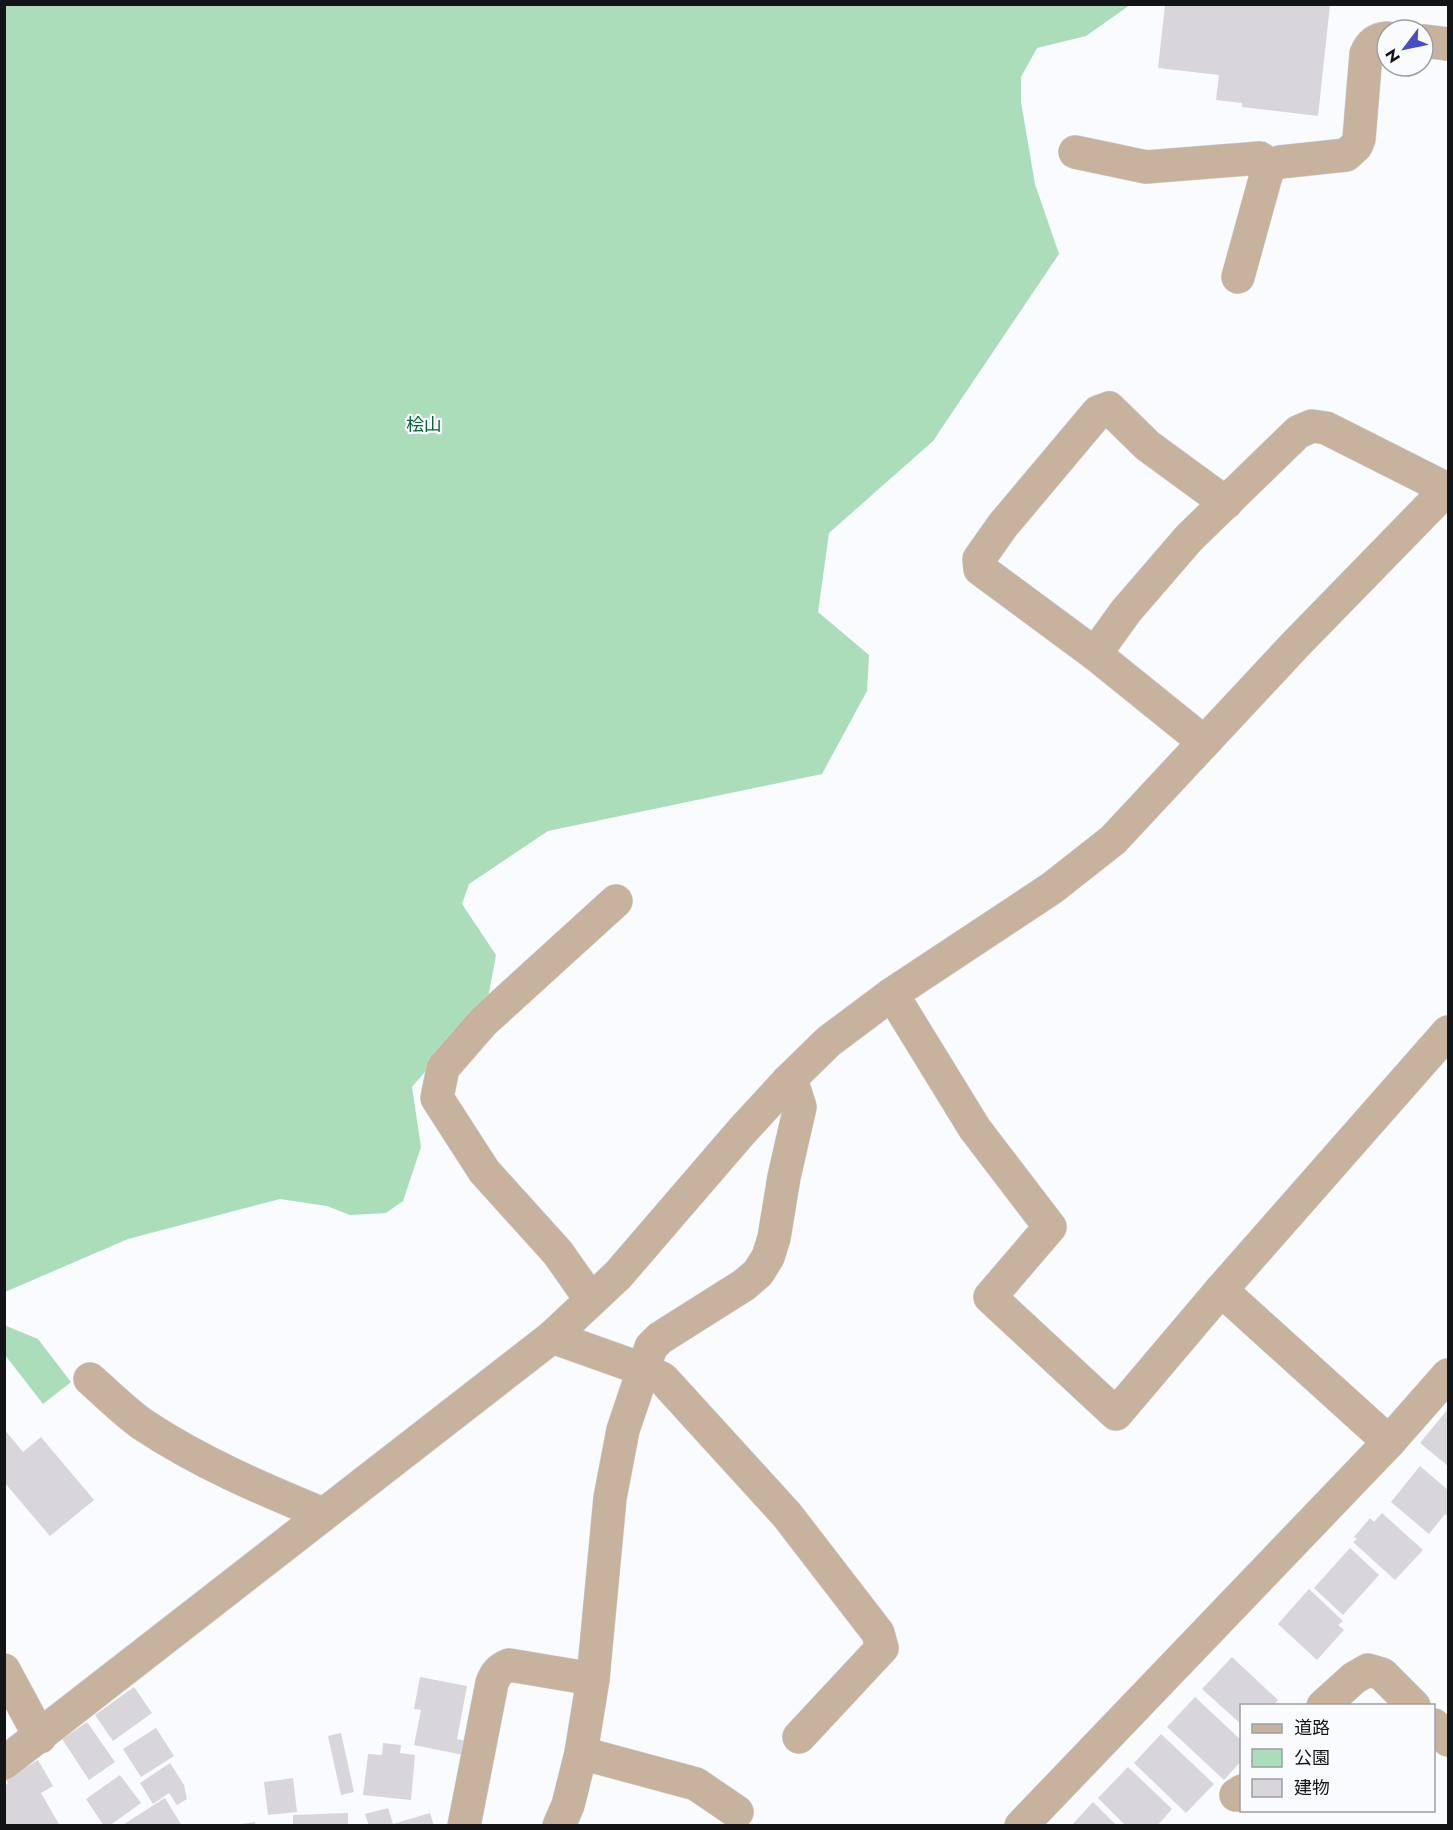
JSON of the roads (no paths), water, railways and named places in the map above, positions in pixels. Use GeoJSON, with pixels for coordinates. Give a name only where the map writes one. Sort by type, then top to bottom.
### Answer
{"type":"FeatureCollection","features":[{"type":"Feature","properties":{"kind":"street"},"geometry":{"type":"LineString","coordinates":[[1238,277],[1265,175],[1271,166],[1280,162],[1340,156],[1351,151],[1359,139],[1366,54],[1369,46],[1375,41]]}},
{"type":"Feature","properties":{"kind":"street"},"geometry":{"type":"LineString","coordinates":[[1075,152],[1146,167],[1260,158],[1271,166]]}},
{"type":"Feature","properties":{"kind":"street"},"geometry":{"type":"LineString","coordinates":[[1204,742],[1095,654],[980,568],[979,559],[1003,525],[1098,412],[1109,408],[1148,446],[1226,503]]}},
{"type":"Feature","properties":{"kind":"street"},"geometry":{"type":"LineString","coordinates":[[4,1763],[552,1337],[618,1275],[742,1131],[829,1041],[892,994],[1076,871],[1113,840],[1382,554],[1448,489],[1326,428],[1312,426],[1298,432],[1189,538],[1126,611],[1095,654]]}},
{"type":"Feature","properties":{"kind":"street"},"geometry":{"type":"LineString","coordinates":[[591,1300],[558,1253],[484,1171],[437,1098],[443,1068],[483,1022],[616,902]]}},
{"type":"Feature","properties":{"kind":"street"},"geometry":{"type":"LineString","coordinates":[[892,994],[975,1129],[1050,1227],[990,1297],[1116,1414],[1221,1290],[1449,1032]]}},
{"type":"Feature","properties":{"kind":"street"},"geometry":{"type":"LineString","coordinates":[[559,1826],[568,1805],[581,1753],[593,1679],[610,1498],[622,1430],[651,1347],[660,1338],[744,1285],[758,1274],[768,1257],[774,1238],[784,1177],[800,1107],[795,1091],[788,1081]]}},
{"type":"Feature","properties":{"kind":"street"},"geometry":{"type":"LineString","coordinates":[[1221,1290],[1389,1442]]}},
{"type":"Feature","properties":{"kind":"street"},"geometry":{"type":"LineString","coordinates":[[552,1337],[642,1369],[663,1379],[787,1515],[878,1633],[882,1648],[799,1737]]}},
{"type":"Feature","properties":{"kind":"street"},"geometry":{"type":"LineString","coordinates":[[1021,1826],[1389,1442],[1449,1375]]}},
{"type":"Feature","properties":{"kind":"street"},"geometry":{"type":"LineString","coordinates":[[90,1379],[140,1422],[188,1452],[244,1481],[323,1514]]}},
{"type":"Feature","properties":{"kind":"street"},"geometry":{"type":"LineString","coordinates":[[464,1826],[492,1683],[500,1668],[509,1665],[593,1679]]}},
{"type":"Feature","properties":{"kind":"street"},"geometry":{"type":"LineString","coordinates":[[4,1670],[40,1737]]}},
{"type":"Feature","properties":{"kind":"street"},"geometry":{"type":"LineString","coordinates":[[1325,1704],[1354,1678],[1368,1670],[1383,1674],[1412,1704]]}},
{"type":"Feature","properties":{"kind":"street"},"geometry":{"type":"LineString","coordinates":[[1435,1726],[1449,1740]]}},
{"type":"Feature","properties":{"kind":"street"},"geometry":{"type":"LineString","coordinates":[[581,1753],[696,1784],[737,1812]]}},
{"type":"Feature","properties":{"kind":"park label","name":"桧山"},"geometry":{"type":"Point","coordinates":[424,425]}}]}
